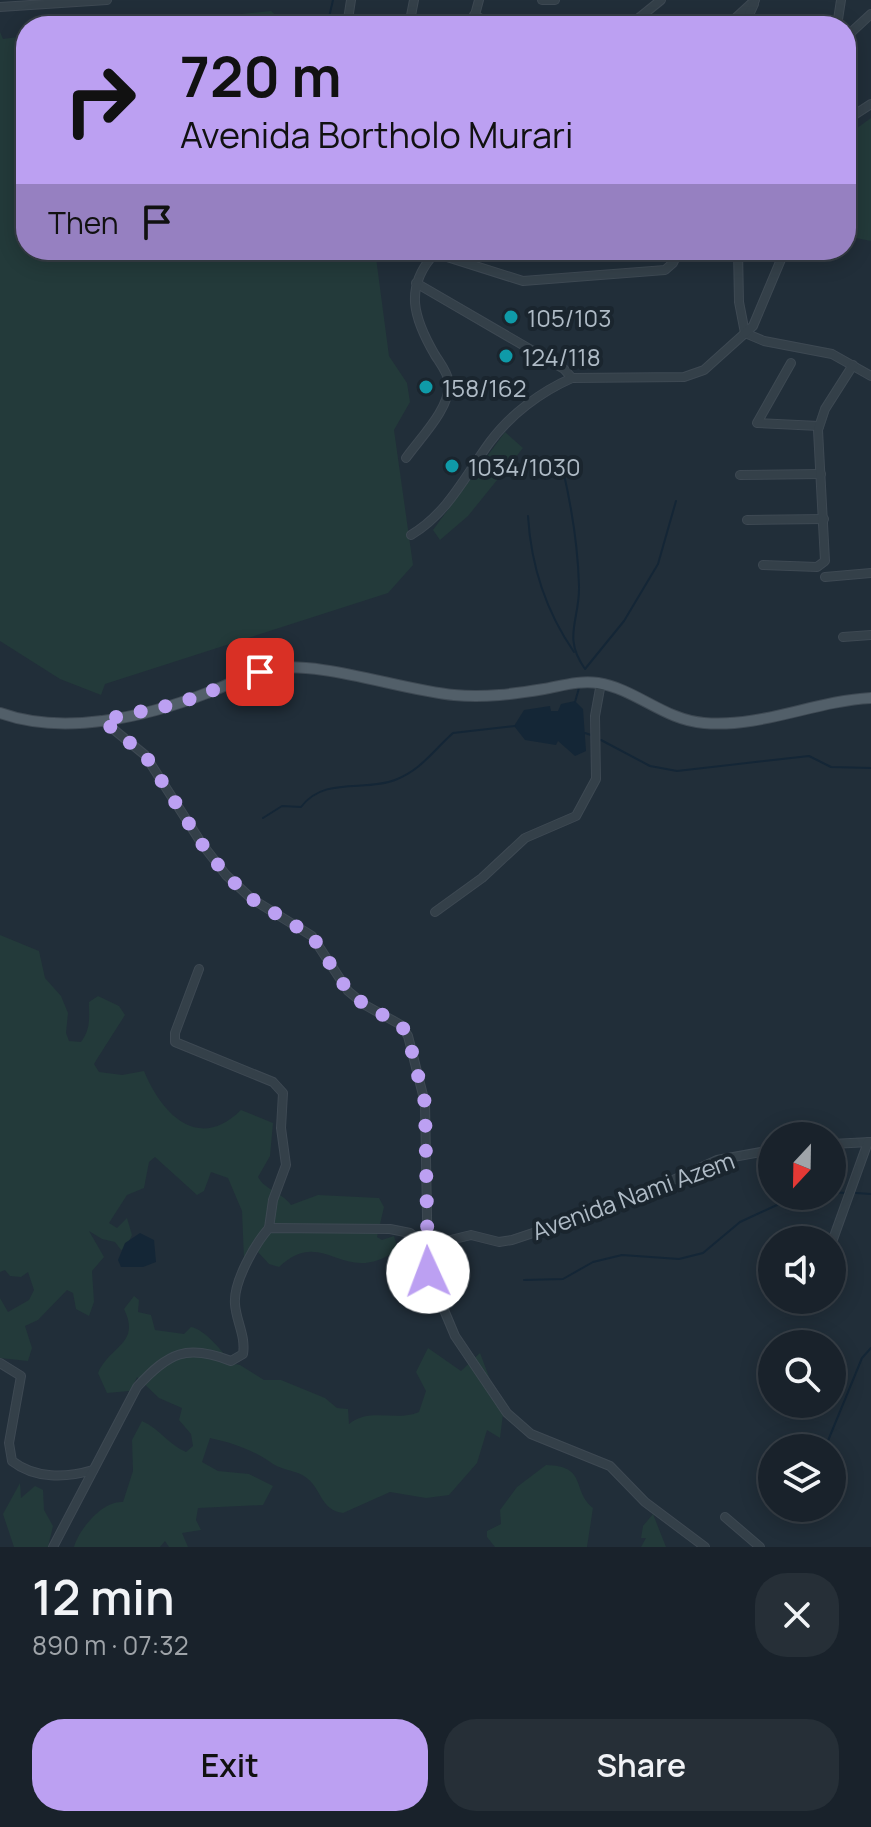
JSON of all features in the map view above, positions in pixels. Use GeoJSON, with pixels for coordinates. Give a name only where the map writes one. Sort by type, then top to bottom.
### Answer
{"type":"FeatureCollection","features":[{"type":"Feature","properties":{"kind":"main road"},"geometry":{"type":"LineString","coordinates":[[0,713],[41,722],[102,720],[167,707],[272,668],[321,671],[455,695],[497,697],[581,682],[601,683],[672,716],[712,724],[764,719],[820,704],[866,698]]}},
{"type":"Feature","properties":{"kind":"street"},"geometry":{"type":"LineString","coordinates":[[2,4],[107,0]]}},
{"type":"Feature","properties":{"kind":"street"},"geometry":{"type":"LineString","coordinates":[[474,15],[479,0]]}},
{"type":"Feature","properties":{"kind":"street"},"geometry":{"type":"LineString","coordinates":[[542,0],[555,0]]}},
{"type":"Feature","properties":{"kind":"street"},"geometry":{"type":"LineString","coordinates":[[641,16],[661,0]]}},
{"type":"Feature","properties":{"kind":"street"},"geometry":{"type":"LineString","coordinates":[[738,16],[756,0]]}},
{"type":"Feature","properties":{"kind":"street"},"geometry":{"type":"LineString","coordinates":[[856,28],[871,14]]}},
{"type":"Feature","properties":{"kind":"street"},"geometry":{"type":"LineString","coordinates":[[406,458],[441,407],[449,386],[446,372],[414,315],[416,283],[431,260]]}},
{"type":"Feature","properties":{"kind":"street"},"geometry":{"type":"LineString","coordinates":[[456,260],[509,278],[537,281],[665,270],[674,260]]}},
{"type":"Feature","properties":{"kind":"street"},"geometry":{"type":"LineString","coordinates":[[738,260],[739,302],[748,335]]}},
{"type":"Feature","properties":{"kind":"street"},"geometry":{"type":"LineString","coordinates":[[411,535],[440,514],[512,417],[544,393],[572,378],[691,375],[712,364],[748,335],[781,260]]}},
{"type":"Feature","properties":{"kind":"street"},"geometry":{"type":"LineString","coordinates":[[416,283],[564,369],[572,378]]}},
{"type":"Feature","properties":{"kind":"street"},"geometry":{"type":"LineString","coordinates":[[748,335],[826,352],[871,376]]}},
{"type":"Feature","properties":{"kind":"street"},"geometry":{"type":"LineString","coordinates":[[791,363],[757,423],[819,426]]}},
{"type":"Feature","properties":{"kind":"street"},"geometry":{"type":"LineString","coordinates":[[763,565],[822,564],[826,554],[819,426],[825,409],[853,365]]}},
{"type":"Feature","properties":{"kind":"street"},"geometry":{"type":"LineString","coordinates":[[740,475],[821,474]]}},
{"type":"Feature","properties":{"kind":"street"},"geometry":{"type":"LineString","coordinates":[[747,520],[824,519]]}},
{"type":"Feature","properties":{"kind":"street"},"geometry":{"type":"LineString","coordinates":[[825,577],[871,573]]}},
{"type":"Feature","properties":{"kind":"street"},"geometry":{"type":"LineString","coordinates":[[843,637],[871,635]]}},
{"type":"Feature","properties":{"kind":"street"},"geometry":{"type":"LineString","coordinates":[[435,912],[482,878],[525,838],[576,816],[596,779],[595,716],[601,683]]}},
{"type":"Feature","properties":{"kind":"street"},"geometry":{"type":"LineString","coordinates":[[102,720],[145,755],[202,844],[226,875],[252,899],[312,936],[348,991],[365,1005],[401,1025],[408,1036],[425,1103],[428,1272],[446,1320],[520,1428],[546,1442],[610,1466],[645,1502],[705,1547]]}},
{"type":"Feature","properties":{"kind":"street"},"geometry":{"type":"LineString","coordinates":[[53,1547],[137,1387],[154,1371],[186,1350],[208,1352],[231,1361],[243,1354],[245,1345],[235,1304],[236,1290],[269,1228],[273,1200],[286,1165],[281,1128],[283,1093],[273,1082],[175,1042],[175,1033],[199,969]]}},
{"type":"Feature","properties":{"kind":"street"},"geometry":{"type":"LineString","coordinates":[[838,1226],[869,1142],[846,1143]]}},
{"type":"Feature","properties":{"kind":"street","name":"Avenida Nami Azem"},"geometry":{"type":"LineString","coordinates":[[426,1246],[471,1235],[499,1242],[512,1240],[620,1204],[717,1160],[758,1153]]}},
{"type":"Feature","properties":{"kind":"street"},"geometry":{"type":"LineString","coordinates":[[269,1228],[390,1229],[410,1233],[426,1246]]}},
{"type":"Feature","properties":{"kind":"street"},"geometry":{"type":"LineString","coordinates":[[0,1363],[21,1376],[9,1443],[12,1461],[22,1468],[57,1476],[93,1470]]}},
{"type":"Feature","properties":{"kind":"street"},"geometry":{"type":"LineString","coordinates":[[725,1517],[760,1547]]}},
{"type":"Feature","properties":{"kind":"green space"},"geometry":{"type":"Polygon","coordinates":[[[271,11],[277,16],[222,16],[271,11]]]}},
{"type":"Feature","properties":{"kind":"green space"},"geometry":{"type":"Polygon","coordinates":[[[0,32],[3,39],[16,37],[16,260],[376,260],[389,356],[407,383],[410,402],[394,430],[413,565],[388,593],[105,684],[101,695],[60,679],[0,641],[0,32]]]}},
{"type":"Feature","properties":{"kind":"green space"},"geometry":{"type":"Polygon","coordinates":[[[871,118],[871,241],[856,238],[856,129],[871,118]]]}},
{"type":"Feature","properties":{"kind":"green space"},"geometry":{"type":"Polygon","coordinates":[[[505,432],[523,448],[468,516],[440,540],[433,530],[505,432]]]}},
{"type":"Feature","properties":{"kind":"green space"},"geometry":{"type":"Polygon","coordinates":[[[0,935],[39,951],[45,978],[61,996],[68,1013],[66,1033],[69,1041],[81,1042],[84,1037],[89,1023],[89,1002],[98,996],[119,1006],[125,1015],[94,1064],[99,1072],[122,1075],[144,1071],[161,1102],[172,1114],[197,1128],[211,1128],[226,1122],[241,1110],[273,1123],[270,1156],[258,1177],[261,1181],[291,1205],[318,1195],[379,1198],[384,1207],[377,1237],[382,1240],[394,1236],[398,1249],[379,1260],[363,1263],[309,1252],[295,1256],[279,1267],[269,1264],[257,1251],[244,1259],[242,1211],[228,1178],[211,1172],[204,1191],[197,1195],[155,1157],[149,1162],[144,1188],[127,1195],[109,1223],[117,1228],[127,1218],[132,1235],[125,1249],[121,1250],[115,1242],[89,1231],[104,1257],[92,1271],[94,1302],[89,1316],[76,1309],[73,1293],[67,1290],[38,1320],[25,1326],[32,1348],[28,1361],[0,1358],[0,1298],[8,1312],[29,1300],[34,1290],[28,1272],[21,1277],[10,1276],[5,1270],[0,1272],[0,935]]]}},
{"type":"Feature","properties":{"kind":"green space"},"geometry":{"type":"Polygon","coordinates":[[[134,1296],[139,1300],[138,1312],[151,1315],[155,1330],[184,1334],[191,1327],[196,1329],[213,1342],[230,1363],[240,1365],[264,1380],[281,1380],[325,1398],[337,1408],[348,1409],[349,1424],[366,1416],[401,1416],[419,1412],[426,1391],[416,1372],[428,1348],[461,1371],[480,1353],[503,1414],[500,1438],[487,1430],[477,1463],[449,1495],[426,1498],[390,1492],[343,1513],[330,1508],[304,1476],[244,1448],[210,1438],[202,1462],[218,1471],[249,1474],[273,1486],[263,1505],[198,1508],[196,1520],[201,1530],[182,1533],[188,1547],[169,1547],[165,1541],[160,1547],[74,1547],[93,1517],[108,1506],[123,1502],[133,1471],[132,1440],[142,1421],[186,1452],[193,1446],[191,1434],[179,1420],[182,1408],[159,1398],[137,1377],[115,1428],[129,1391],[107,1393],[98,1373],[126,1337],[129,1330],[124,1309],[134,1296]]]}},
{"type":"Feature","properties":{"kind":"green space"},"geometry":{"type":"Polygon","coordinates":[[[546,1465],[559,1466],[574,1474],[582,1494],[593,1508],[587,1547],[495,1547],[487,1537],[487,1531],[501,1524],[500,1510],[517,1487],[546,1465]]]}},
{"type":"Feature","properties":{"kind":"green space"},"geometry":{"type":"Polygon","coordinates":[[[20,1483],[21,1498],[35,1486],[43,1490],[44,1510],[53,1526],[48,1547],[14,1547],[3,1514],[20,1483]]]}},
{"type":"Feature","properties":{"kind":"green space"},"geometry":{"type":"Polygon","coordinates":[[[653,1514],[666,1547],[641,1547],[646,1538],[641,1538],[643,1526],[653,1514]]]}},
{"type":"Feature","properties":{"kind":"water"},"geometry":{"type":"Polygon","coordinates":[[[575,701],[583,709],[586,751],[575,756],[558,741],[556,745],[525,740],[514,726],[524,710],[550,706],[551,711],[558,711],[561,704],[575,701]]]}},
{"type":"Feature","properties":{"kind":"water"},"geometry":{"type":"Polygon","coordinates":[[[140,1233],[154,1240],[156,1262],[143,1267],[121,1267],[118,1260],[125,1243],[140,1233]]]}},
{"type":"Feature","properties":{"kind":"waterway"},"geometry":{"type":"LineString","coordinates":[[329,16],[333,0]]}},
{"type":"Feature","properties":{"kind":"waterway"},"geometry":{"type":"LineString","coordinates":[[563,470],[578,571],[579,598],[573,638],[578,658],[585,669],[624,621],[658,564],[676,501]]}},
{"type":"Feature","properties":{"kind":"waterway"},"geometry":{"type":"LineString","coordinates":[[528,516],[532,552],[541,587],[555,620],[574,652]]}},
{"type":"Feature","properties":{"kind":"waterway"},"geometry":{"type":"LineString","coordinates":[[575,702],[579,688]]}},
{"type":"Feature","properties":{"kind":"waterway"},"geometry":{"type":"LineString","coordinates":[[263,818],[282,806],[301,807],[321,791],[383,783],[404,776],[453,733],[515,726]]}},
{"type":"Feature","properties":{"kind":"waterway"},"geometry":{"type":"LineString","coordinates":[[585,733],[591,735]]}},
{"type":"Feature","properties":{"kind":"waterway"},"geometry":{"type":"LineString","coordinates":[[601,740],[650,766],[677,771],[809,756],[831,767],[871,768]]}},
{"type":"Feature","properties":{"kind":"waterway"},"geometry":{"type":"LineString","coordinates":[[856,1193],[871,1194]]}},
{"type":"Feature","properties":{"kind":"waterway"},"geometry":{"type":"LineString","coordinates":[[524,1280],[563,1279],[593,1262],[622,1255],[679,1259],[703,1253],[740,1222],[766,1210]]}},
{"type":"Feature","properties":{"kind":"waterway"},"geometry":{"type":"LineString","coordinates":[[831,1434],[862,1358],[871,1348]]}},
{"type":"Feature","properties":{"kind":"place","name":"105/103"},"geometry":{"type":"Point","coordinates":[511,317]}},
{"type":"Feature","properties":{"kind":"place","name":"124/118"},"geometry":{"type":"Point","coordinates":[506,356]}},
{"type":"Feature","properties":{"kind":"place","name":"158/162"},"geometry":{"type":"Point","coordinates":[426,387]}},
{"type":"Feature","properties":{"kind":"place","name":"1034/1030"},"geometry":{"type":"Point","coordinates":[452,466]}},
{"type":"Feature","properties":{"kind":"route"},"geometry":{"type":"LineString","coordinates":[[260,672],[180,703],[102,720],[137,746],[157,770],[202,844],[226,875],[252,899],[312,936],[348,991],[365,1005],[401,1025],[408,1036],[419,1069],[425,1103],[428,1272]]}}]}
